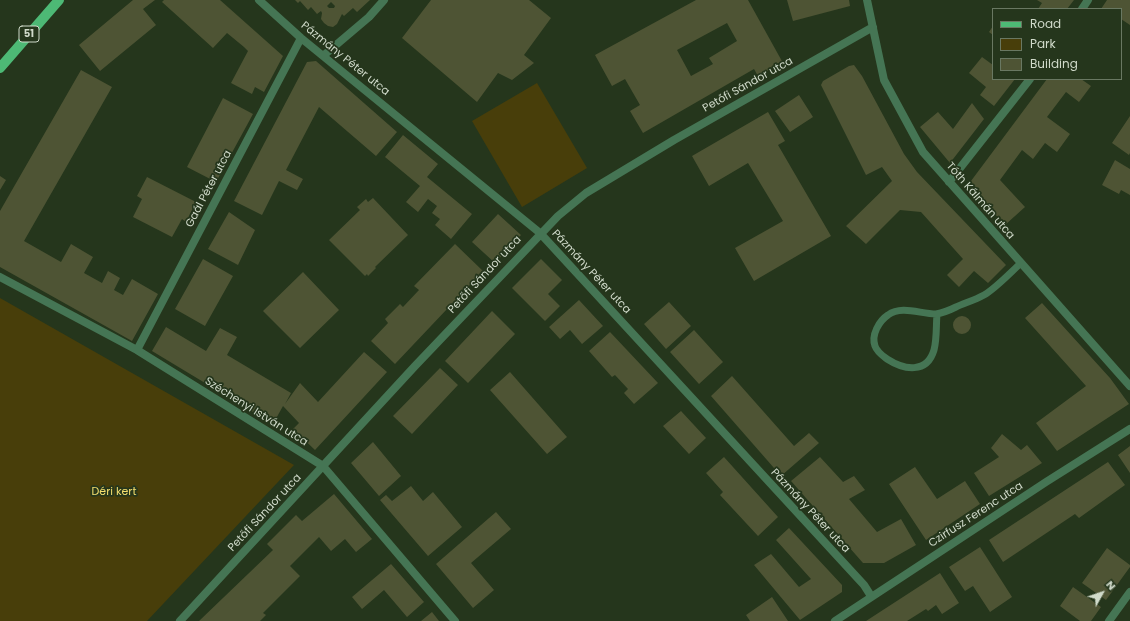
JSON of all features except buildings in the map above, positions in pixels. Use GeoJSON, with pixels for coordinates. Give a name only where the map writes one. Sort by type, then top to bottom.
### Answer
{"type":"FeatureCollection","features":[{"type":"Feature","properties":{"kind":"main road","name":"51"},"geometry":{"type":"LineString","coordinates":[[0,68],[59,0]]}},
{"type":"Feature","properties":{"kind":"street","name":"Pázmány Péter utca"},"geometry":{"type":"LineString","coordinates":[[259,0],[301,38],[540,233],[864,585],[871,596]]}},
{"type":"Feature","properties":{"kind":"street"},"geometry":{"type":"LineString","coordinates":[[323,56],[370,17],[384,0]]}},
{"type":"Feature","properties":{"kind":"street","name":"Tóth Kálmán utca"},"geometry":{"type":"LineString","coordinates":[[867,0],[884,80],[923,152],[1130,386]]}},
{"type":"Feature","properties":{"kind":"street","name":"Petőfi Sándor utca"},"geometry":{"type":"LineString","coordinates":[[180,621],[415,366],[540,233],[558,216],[586,193],[674,140],[873,27]]}},
{"type":"Feature","properties":{"kind":"street","name":"Gaál Péter utca"},"geometry":{"type":"LineString","coordinates":[[136,350],[301,38]]}},
{"type":"Feature","properties":{"kind":"street"},"geometry":{"type":"LineString","coordinates":[[949,182],[1029,80]]}},
{"type":"Feature","properties":{"kind":"street","name":"Széchenyi István utca"},"geometry":{"type":"LineString","coordinates":[[0,277],[136,350],[323,466],[455,621]]}},
{"type":"Feature","properties":{"kind":"street","name":"Czirfusz Ferenc utca"},"geometry":{"type":"LineString","coordinates":[[835,621],[871,596],[1130,430]]}},
{"type":"Feature","properties":{"kind":"street"},"geometry":{"type":"LineString","coordinates":[[1109,621],[1130,592]]}},
{"type":"Feature","properties":{"kind":"lane"},"geometry":{"type":"LineString","coordinates":[[937,314],[934,352],[928,362],[923,366],[914,368],[903,367],[881,355],[875,347],[874,336],[880,323],[888,315],[898,311],[937,314],[985,295],[1021,263]]}},
{"type":"Feature","properties":{"kind":"green space"},"geometry":{"type":"Polygon","coordinates":[[[537,83],[587,168],[522,207],[472,121],[537,83]]]}},
{"type":"Feature","properties":{"kind":"green space","name":"Déri kert"},"geometry":{"type":"Polygon","coordinates":[[[0,298],[294,465],[147,621],[0,621],[0,298]]]}}]}
